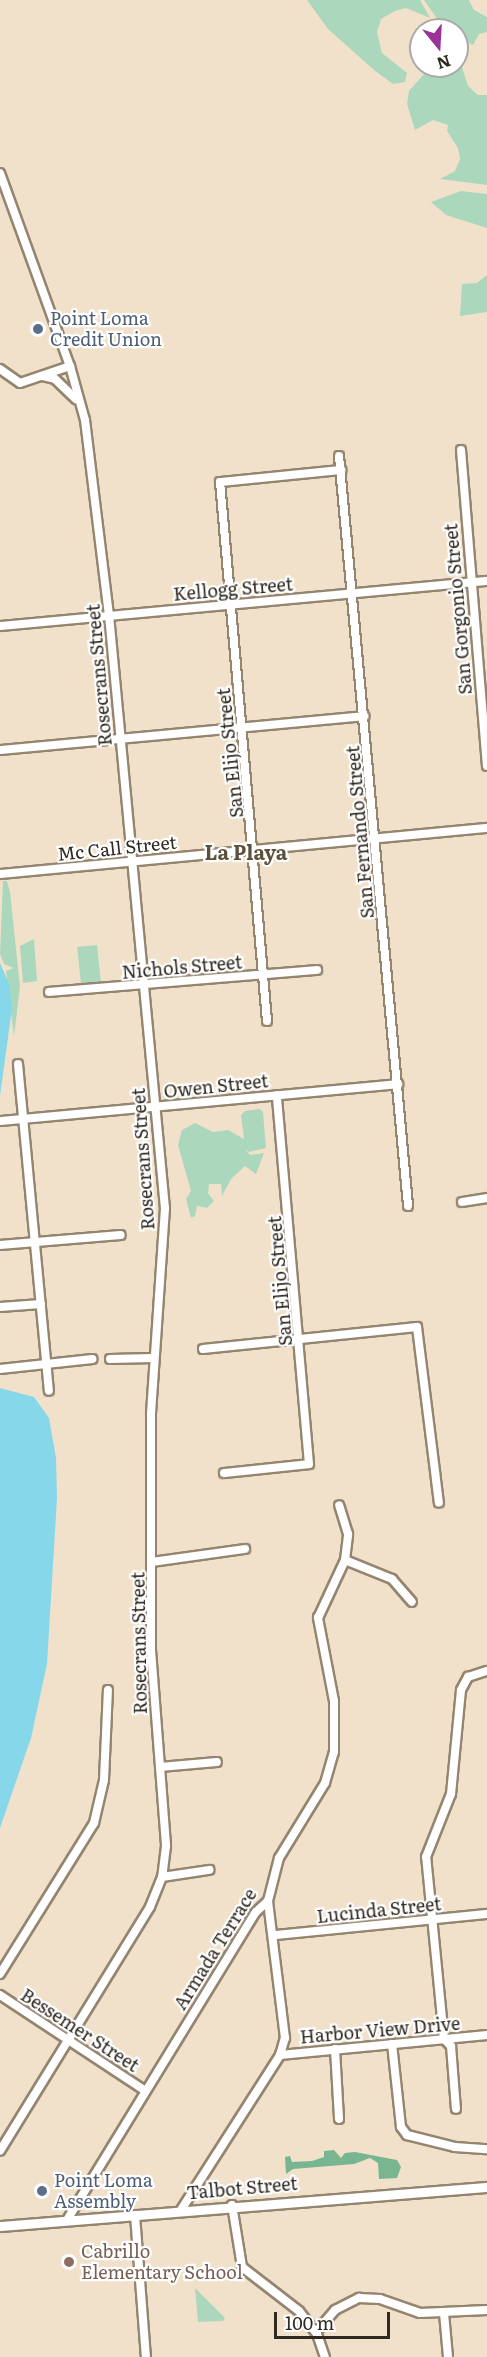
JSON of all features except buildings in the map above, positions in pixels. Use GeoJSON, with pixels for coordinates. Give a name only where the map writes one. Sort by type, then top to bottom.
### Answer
{"type":"FeatureCollection","features":[{"type":"Feature","properties":{"kind":"main road","name":"Talbot Street"},"geometry":{"type":"LineString","coordinates":[[0,2226],[232,2205],[487,2187]]}},
{"type":"Feature","properties":{"kind":"street","name":"Rosecrans Street"},"geometry":{"type":"LineString","coordinates":[[0,173],[70,366],[92,451],[166,1226],[153,1358],[151,1650],[166,1846],[162,1877],[142,1921],[0,2151]]}},
{"type":"Feature","properties":{"kind":"street"},"geometry":{"type":"LineString","coordinates":[[0,369],[20,383],[70,366]]}},
{"type":"Feature","properties":{"kind":"street"},"geometry":{"type":"LineString","coordinates":[[41,376],[69,389],[82,408]]}},
{"type":"Feature","properties":{"kind":"street","name":"San Gorgonio Street"},"geometry":{"type":"LineString","coordinates":[[461,450],[470,583],[484,704],[487,766]]}},
{"type":"Feature","properties":{"kind":"street","name":"San Fernando Street"},"geometry":{"type":"LineString","coordinates":[[339,456],[354,593],[408,1206]]}},
{"type":"Feature","properties":{"kind":"street","name":"San Elijo Street"},"geometry":{"type":"LineString","coordinates":[[267,1021],[266,975],[220,482],[341,470]]}},
{"type":"Feature","properties":{"kind":"street","name":"Kellogg Street"},"geometry":{"type":"LineString","coordinates":[[0,626],[487,581]]}},
{"type":"Feature","properties":{"kind":"street"},"geometry":{"type":"LineString","coordinates":[[0,750],[364,716]]}},
{"type":"Feature","properties":{"kind":"street","name":"Mc Call Street"},"geometry":{"type":"LineString","coordinates":[[0,874],[487,828]]}},
{"type":"Feature","properties":{"kind":"street","name":"Nichols Street"},"geometry":{"type":"LineString","coordinates":[[49,992],[316,970]]}},
{"type":"Feature","properties":{"kind":"street"},"geometry":{"type":"LineString","coordinates":[[18,1064],[49,1390]]}},
{"type":"Feature","properties":{"kind":"street","name":"Owen Street"},"geometry":{"type":"LineString","coordinates":[[1,1120],[398,1084]]}},
{"type":"Feature","properties":{"kind":"street","name":"San Elijo Street"},"geometry":{"type":"LineString","coordinates":[[224,1473],[309,1464],[277,1095]]}},
{"type":"Feature","properties":{"kind":"street"},"geometry":{"type":"LineString","coordinates":[[462,1202],[487,1198]]}},
{"type":"Feature","properties":{"kind":"street"},"geometry":{"type":"LineString","coordinates":[[0,1245],[121,1235]]}},
{"type":"Feature","properties":{"kind":"street"},"geometry":{"type":"LineString","coordinates":[[0,1307],[41,1304]]}},
{"type":"Feature","properties":{"kind":"street"},"geometry":{"type":"LineString","coordinates":[[203,1349],[300,1341],[417,1327],[440,1503]]}},
{"type":"Feature","properties":{"kind":"street"},"geometry":{"type":"LineString","coordinates":[[110,1359],[153,1358]]}},
{"type":"Feature","properties":{"kind":"street"},"geometry":{"type":"LineString","coordinates":[[0,1369],[92,1359]]}},
{"type":"Feature","properties":{"kind":"street","name":"Armada Terrace"},"geometry":{"type":"LineString","coordinates":[[67,2220],[144,2090],[256,1912],[267,1901],[279,1858],[325,1783],[334,1752],[334,1701],[318,1618],[345,1560],[348,1534],[339,1505]]}},
{"type":"Feature","properties":{"kind":"street"},"geometry":{"type":"LineString","coordinates":[[152,1562],[245,1550]]}},
{"type":"Feature","properties":{"kind":"street"},"geometry":{"type":"LineString","coordinates":[[345,1560],[392,1579],[412,1602]]}},
{"type":"Feature","properties":{"kind":"street"},"geometry":{"type":"LineString","coordinates":[[456,2109],[450,2046],[444,2039],[426,1857],[451,1794],[461,1690],[468,1677],[487,1671]]}},
{"type":"Feature","properties":{"kind":"street"},"geometry":{"type":"LineString","coordinates":[[0,1974],[94,1823],[104,1780],[108,1690]]}},
{"type":"Feature","properties":{"kind":"street"},"geometry":{"type":"LineString","coordinates":[[160,1767],[218,1762]]}},
{"type":"Feature","properties":{"kind":"street"},"geometry":{"type":"LineString","coordinates":[[162,1877],[209,1870]]}},
{"type":"Feature","properties":{"kind":"street"},"geometry":{"type":"LineString","coordinates":[[267,1901],[275,1935],[285,2038],[280,2055]]}},
{"type":"Feature","properties":{"kind":"street","name":"Lucinda Street"},"geometry":{"type":"LineString","coordinates":[[275,1935],[487,1914]]}},
{"type":"Feature","properties":{"kind":"street","name":"Bessemer Street"},"geometry":{"type":"LineString","coordinates":[[0,1995],[66,2041],[144,2090]]}},
{"type":"Feature","properties":{"kind":"street","name":"Harbor View Drive"},"geometry":{"type":"LineString","coordinates":[[181,2210],[280,2055],[487,2036]]}},
{"type":"Feature","properties":{"kind":"street"},"geometry":{"type":"LineString","coordinates":[[392,2044],[401,2127],[407,2135],[455,2147],[487,2149]]}},
{"type":"Feature","properties":{"kind":"street"},"geometry":{"type":"LineString","coordinates":[[335,2049],[339,2119]]}},
{"type":"Feature","properties":{"kind":"street"},"geometry":{"type":"LineString","coordinates":[[232,2205],[237,2254],[244,2271],[287,2300],[316,2332],[325,2357]]}},
{"type":"Feature","properties":{"kind":"street"},"geometry":{"type":"LineString","coordinates":[[135,2214],[146,2357]]}},
{"type":"Feature","properties":{"kind":"street"},"geometry":{"type":"LineString","coordinates":[[316,2332],[334,2310],[359,2298],[380,2299],[411,2312],[444,2313],[487,2310]]}},
{"type":"Feature","properties":{"kind":"street"},"geometry":{"type":"LineString","coordinates":[[444,2313],[448,2357]]}},
{"type":"Feature","properties":{"kind":"green space"},"geometry":{"type":"Polygon","coordinates":[[[307,0],[420,0],[430,18],[406,8],[381,19],[377,32],[382,53],[407,73],[405,82],[393,84],[328,29],[307,0]]]}},
{"type":"Feature","properties":{"kind":"green space"},"geometry":{"type":"Polygon","coordinates":[[[424,0],[469,0],[474,10],[487,17],[487,32],[479,34],[473,45],[469,43],[469,18],[437,18],[424,0]]]}},
{"type":"Feature","properties":{"kind":"green space"},"geometry":{"type":"Polygon","coordinates":[[[420,78],[465,78],[468,86],[478,95],[487,95],[487,185],[440,179],[455,171],[460,159],[458,148],[447,131],[448,125],[433,120],[415,130],[407,104],[409,91],[420,78]]]}},
{"type":"Feature","properties":{"kind":"green space"},"geometry":{"type":"Polygon","coordinates":[[[461,191],[487,194],[487,228],[446,215],[431,202],[461,191]]]}},
{"type":"Feature","properties":{"kind":"green space"},"geometry":{"type":"Polygon","coordinates":[[[487,275],[487,312],[460,316],[462,284],[477,283],[487,275]]]}},
{"type":"Feature","properties":{"kind":"green space"},"geometry":{"type":"Polygon","coordinates":[[[3,881],[7,881],[10,892],[20,987],[14,1036],[6,971],[13,968],[4,964],[0,954],[3,881]]]}},
{"type":"Feature","properties":{"kind":"green space"},"geometry":{"type":"Polygon","coordinates":[[[34,939],[37,981],[23,983],[20,946],[34,939]]]}},
{"type":"Feature","properties":{"kind":"green space"},"geometry":{"type":"Polygon","coordinates":[[[97,945],[101,982],[81,984],[77,947],[97,945]]]}},
{"type":"Feature","properties":{"kind":"green space"},"geometry":{"type":"Polygon","coordinates":[[[259,1109],[263,1112],[266,1148],[249,1152],[245,1149],[250,1155],[264,1153],[256,1174],[245,1166],[231,1179],[222,1196],[221,1184],[209,1184],[208,1193],[214,1201],[207,1208],[197,1206],[195,1216],[191,1218],[186,1199],[191,1191],[178,1145],[182,1130],[195,1123],[213,1132],[228,1130],[244,1139],[241,1115],[245,1111],[259,1109]]]}},
{"type":"Feature","properties":{"kind":"green space"},"geometry":{"type":"Polygon","coordinates":[[[334,2150],[341,2158],[345,2153],[355,2152],[397,2160],[401,2167],[397,2178],[379,2179],[378,2163],[370,2158],[354,2164],[293,2169],[286,2174],[285,2157],[290,2156],[292,2162],[312,2161],[324,2157],[324,2151],[334,2150]]]}},
{"type":"Feature","properties":{"kind":"green space"},"geometry":{"type":"Polygon","coordinates":[[[195,2288],[225,2318],[223,2321],[198,2322],[195,2288]]]}},
{"type":"Feature","properties":{"kind":"water"},"geometry":{"type":"Polygon","coordinates":[[[0,963],[9,984],[12,1008],[0,1096],[0,963]]]}},
{"type":"Feature","properties":{"kind":"water"},"geometry":{"type":"Polygon","coordinates":[[[0,1388],[34,1397],[49,1418],[56,1458],[57,1498],[47,1664],[31,1738],[0,1828],[0,1388]]]}},
{"type":"Feature","properties":{"kind":"place","name":"Point Loma Credit Union"},"geometry":{"type":"Point","coordinates":[38,329]}},
{"type":"Feature","properties":{"kind":"place","name":"Point Loma Assembly"},"geometry":{"type":"Point","coordinates":[42,2191]}},
{"type":"Feature","properties":{"kind":"place","name":"Cabrillo Elementary School"},"geometry":{"type":"Point","coordinates":[69,2262]}},
{"type":"Feature","properties":{"kind":"district","name":"La Playa"},"geometry":{"type":"Point","coordinates":[246,851]}}]}
